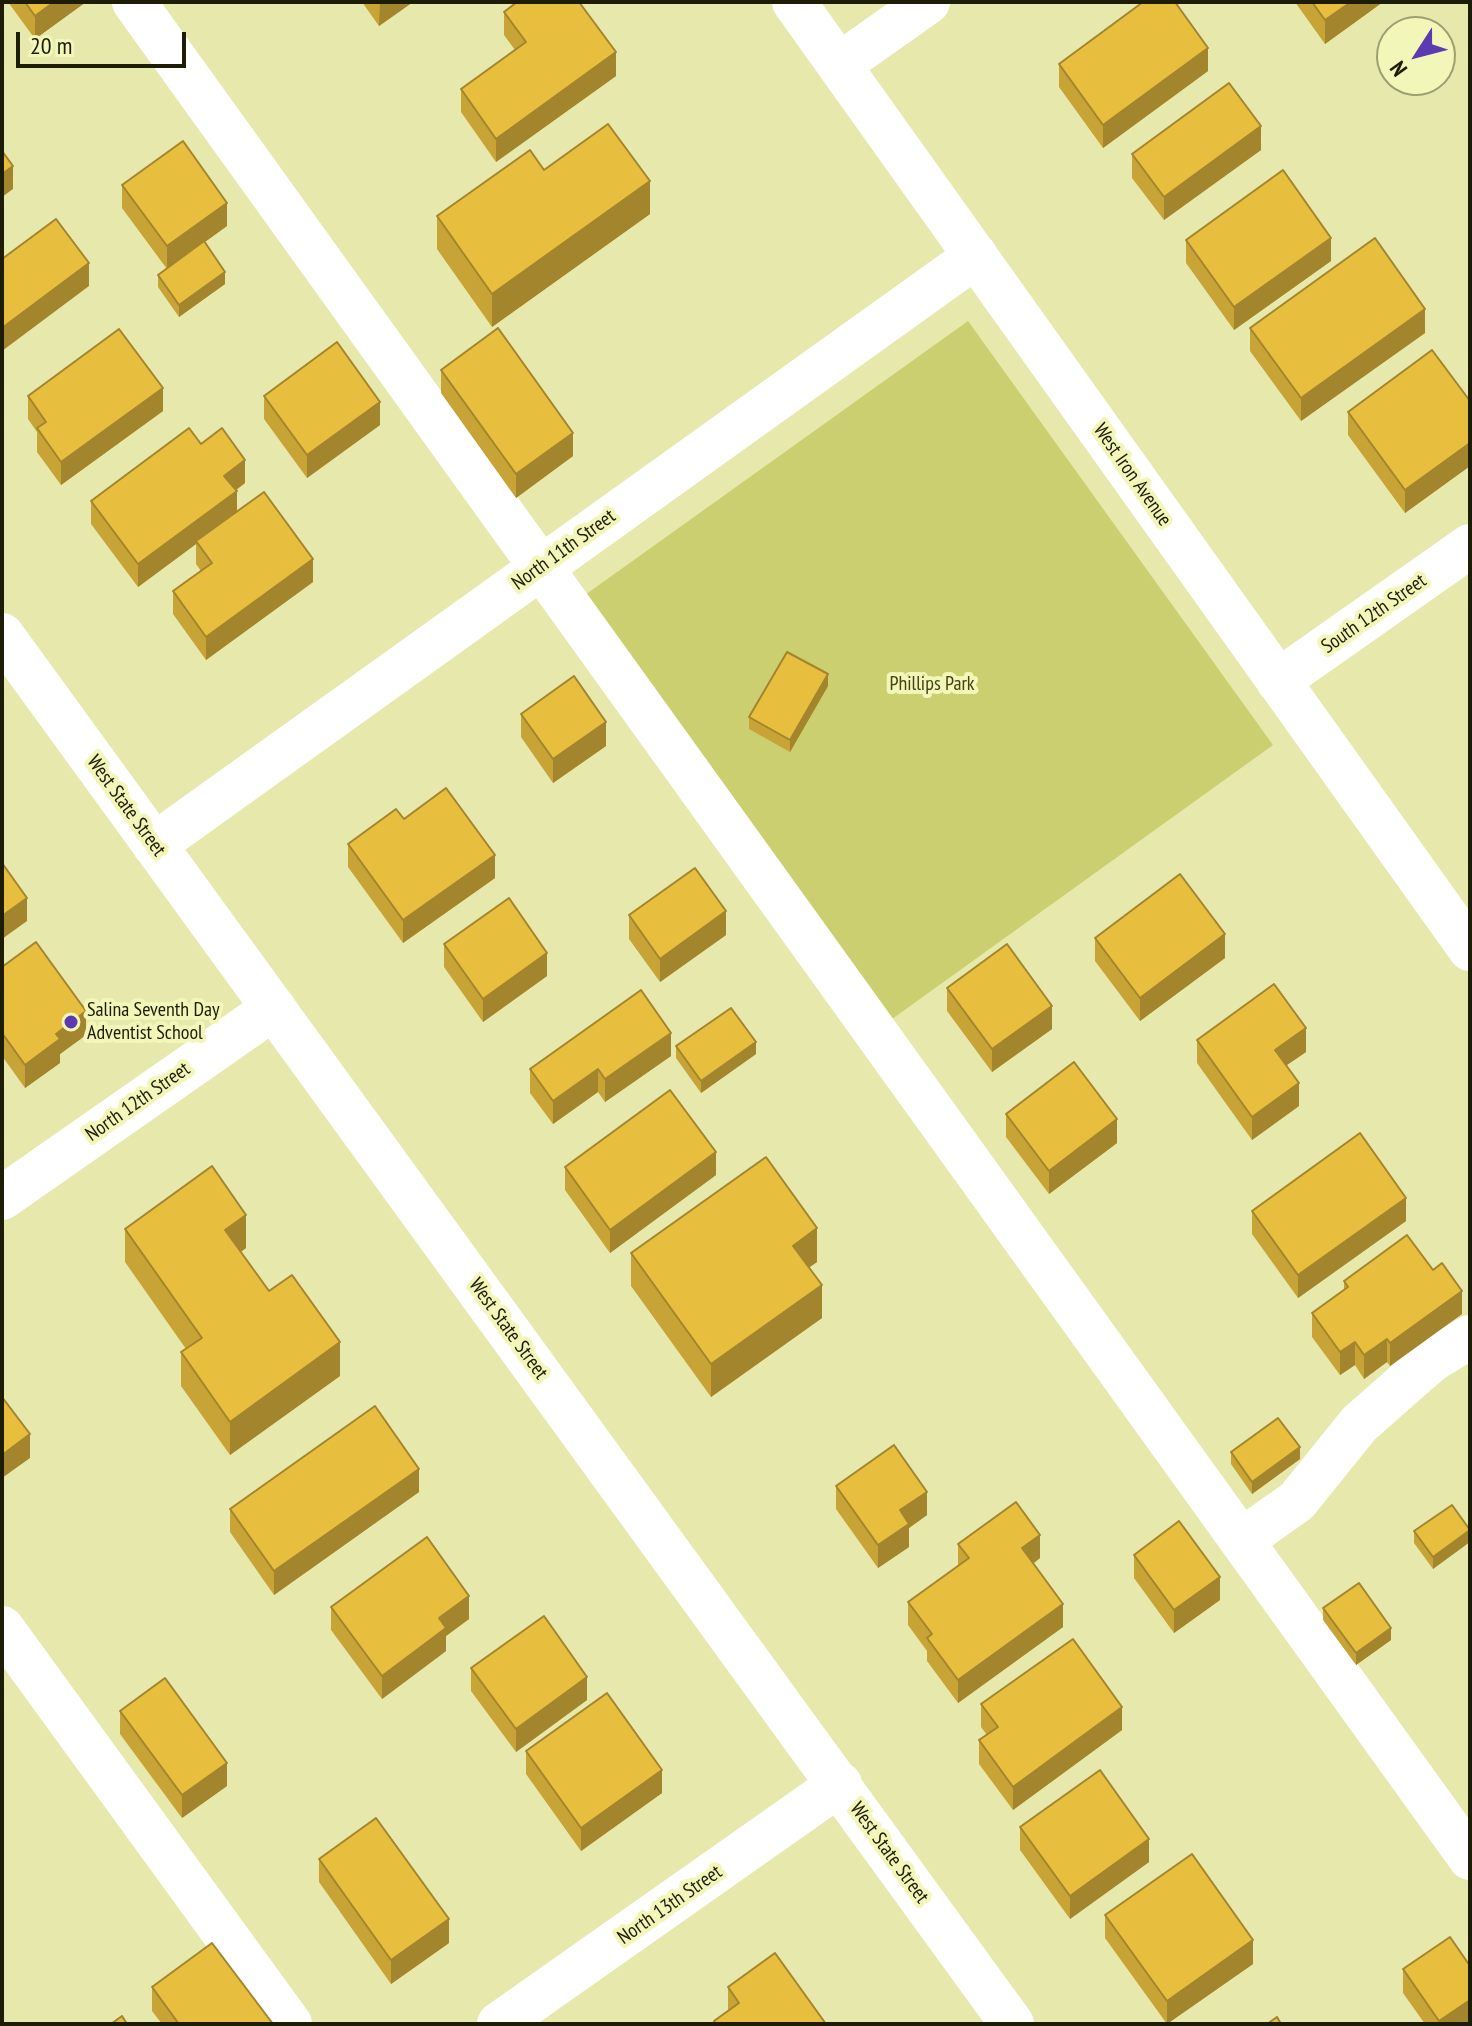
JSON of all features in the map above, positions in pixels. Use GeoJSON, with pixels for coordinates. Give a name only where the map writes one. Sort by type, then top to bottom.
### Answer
{"type":"FeatureCollection","features":[{"type":"Feature","properties":{"kind":"street"},"geometry":{"type":"LineString","coordinates":[[134,2],[1470,1858]]}},
{"type":"Feature","properties":{"kind":"street","name":"West Iron Avenue"},"geometry":{"type":"LineString","coordinates":[[794,2],[1470,949]]}},
{"type":"Feature","properties":{"kind":"street"},"geometry":{"type":"LineString","coordinates":[[839,65],[928,2]]}},
{"type":"Feature","properties":{"kind":"street","name":"North 11th Street"},"geometry":{"type":"LineString","coordinates":[[154,845],[976,256]]}},
{"type":"Feature","properties":{"kind":"street","name":"South 12th Street"},"geometry":{"type":"LineString","coordinates":[[1278,681],[1470,546]]}},
{"type":"Feature","properties":{"kind":"street","name":"West State Street"},"geometry":{"type":"LineString","coordinates":[[2,635],[1012,2024]]}},
{"type":"Feature","properties":{"kind":"street","name":"North 12th Street"},"geometry":{"type":"LineString","coordinates":[[2,1198],[274,1008]]}},
{"type":"Feature","properties":{"kind":"street"},"geometry":{"type":"LineString","coordinates":[[1242,1540],[1297,1501],[1359,1424],[1432,1360],[1470,1337]]}},
{"type":"Feature","properties":{"kind":"street"},"geometry":{"type":"LineString","coordinates":[[2,1628],[290,2024]]}},
{"type":"Feature","properties":{"kind":"street","name":"North 13th Street"},"geometry":{"type":"LineString","coordinates":[[499,2024],[840,1784]]}},
{"type":"Feature","properties":{"kind":"green space","name":"Phillips Park"},"geometry":{"type":"Polygon","coordinates":[[[968,321],[1273,745],[881,1027],[578,600],[968,321]]]}},
{"type":"Feature","properties":{"kind":"building"},"geometry":{"type":"Polygon","coordinates":[[[25,2],[54,2],[35,16],[25,2]]]}},
{"type":"Feature","properties":{"kind":"building"},"geometry":{"type":"Polygon","coordinates":[[[517,2],[579,2],[616,52],[496,139],[461,89],[526,42],[504,12],[517,2]]]}},
{"type":"Feature","properties":{"kind":"building"},"geometry":{"type":"Polygon","coordinates":[[[1143,2],[1175,2],[1208,48],[1103,125],[1059,64],[1143,2]]]}},
{"type":"Feature","properties":{"kind":"building"},"geometry":{"type":"Polygon","coordinates":[[[1312,2],[1351,2],[1325,20],[1312,2]]]}},
{"type":"Feature","properties":{"kind":"building"},"geometry":{"type":"Polygon","coordinates":[[[1229,83],[1261,126],[1164,197],[1132,154],[1229,83]]]}},
{"type":"Feature","properties":{"kind":"building"},"geometry":{"type":"Polygon","coordinates":[[[608,124],[650,181],[492,294],[437,216],[530,150],[544,170],[608,124]]]}},
{"type":"Feature","properties":{"kind":"building"},"geometry":{"type":"Polygon","coordinates":[[[183,141],[227,203],[167,246],[122,185],[183,141]]]}},
{"type":"Feature","properties":{"kind":"building"},"geometry":{"type":"Polygon","coordinates":[[[2,151],[13,166],[2,174],[2,151]]]}},
{"type":"Feature","properties":{"kind":"building"},"geometry":{"type":"Polygon","coordinates":[[[1283,170],[1331,238],[1234,307],[1186,240],[1283,170]]]}},
{"type":"Feature","properties":{"kind":"building"},"geometry":{"type":"Polygon","coordinates":[[[56,219],[89,263],[2,328],[2,259],[56,219]]]}},
{"type":"Feature","properties":{"kind":"building"},"geometry":{"type":"Polygon","coordinates":[[[1375,238],[1425,309],[1301,398],[1250,328],[1375,238]]]}},
{"type":"Feature","properties":{"kind":"building"},"geometry":{"type":"Polygon","coordinates":[[[204,241],[225,272],[179,305],[158,275],[204,241]]]}},
{"type":"Feature","properties":{"kind":"building"},"geometry":{"type":"Polygon","coordinates":[[[498,328],[573,433],[516,474],[441,370],[498,328]]]}},
{"type":"Feature","properties":{"kind":"building"},"geometry":{"type":"Polygon","coordinates":[[[119,329],[163,388],[61,462],[37,428],[46,422],[28,396],[119,329]]]}},
{"type":"Feature","properties":{"kind":"building"},"geometry":{"type":"Polygon","coordinates":[[[337,342],[380,402],[307,455],[264,396],[337,342]]]}},
{"type":"Feature","properties":{"kind":"building"},"geometry":{"type":"Polygon","coordinates":[[[1432,350],[1470,401],[1470,443],[1405,490],[1348,412],[1432,350]]]}},
{"type":"Feature","properties":{"kind":"building"},"geometry":{"type":"Polygon","coordinates":[[[189,428],[201,444],[222,428],[245,460],[224,476],[237,491],[138,564],[91,501],[189,428]]]}},
{"type":"Feature","properties":{"kind":"building"},"geometry":{"type":"Polygon","coordinates":[[[264,492],[313,559],[206,637],[173,591],[212,563],[196,541],[264,492]]]}},
{"type":"Feature","properties":{"kind":"building"},"geometry":{"type":"Polygon","coordinates":[[[787,652],[828,674],[790,740],[749,717],[787,652]]]}},
{"type":"Feature","properties":{"kind":"building"},"geometry":{"type":"Polygon","coordinates":[[[574,676],[606,722],[553,759],[521,714],[574,676]]]}},
{"type":"Feature","properties":{"kind":"building"},"geometry":{"type":"Polygon","coordinates":[[[446,788],[495,855],[403,920],[348,844],[396,809],[404,819],[446,788]]]}},
{"type":"Feature","properties":{"kind":"building"},"geometry":{"type":"Polygon","coordinates":[[[2,863],[27,898],[2,916],[2,863]]]}},
{"type":"Feature","properties":{"kind":"building"},"geometry":{"type":"Polygon","coordinates":[[[695,868],[726,911],[660,959],[629,915],[695,868]]]}},
{"type":"Feature","properties":{"kind":"building"},"geometry":{"type":"Polygon","coordinates":[[[1180,874],[1225,934],[1140,998],[1095,938],[1180,874]]]}},
{"type":"Feature","properties":{"kind":"building"},"geometry":{"type":"Polygon","coordinates":[[[509,898],[547,953],[483,999],[444,944],[509,898]]]}},
{"type":"Feature","properties":{"kind":"building"},"geometry":{"type":"Polygon","coordinates":[[[36,942],[86,1011],[56,1034],[60,1039],[25,1065],[2,1033],[2,967],[36,942]]]}},
{"type":"Feature","properties":{"kind":"building"},"geometry":{"type":"Polygon","coordinates":[[[1007,944],[1052,1006],[992,1049],[947,988],[1007,944]]]}},
{"type":"Feature","properties":{"kind":"building"},"geometry":{"type":"Polygon","coordinates":[[[1274,984],[1306,1028],[1275,1050],[1299,1083],[1252,1117],[1197,1040],[1274,984]]]}},
{"type":"Feature","properties":{"kind":"building"},"geometry":{"type":"Polygon","coordinates":[[[641,990],[671,1033],[605,1079],[598,1069],[553,1101],[530,1069],[641,990]]]}},
{"type":"Feature","properties":{"kind":"building"},"geometry":{"type":"Polygon","coordinates":[[[731,1008],[756,1042],[701,1081],[676,1046],[731,1008]]]}},
{"type":"Feature","properties":{"kind":"building"},"geometry":{"type":"Polygon","coordinates":[[[1074,1062],[1117,1119],[1049,1171],[1006,1114],[1074,1062]]]}},
{"type":"Feature","properties":{"kind":"building"},"geometry":{"type":"Polygon","coordinates":[[[670,1090],[716,1152],[610,1230],[565,1167],[670,1090]]]}},
{"type":"Feature","properties":{"kind":"building"},"geometry":{"type":"Polygon","coordinates":[[[1360,1133],[1406,1198],[1298,1275],[1252,1211],[1360,1133]]]}},
{"type":"Feature","properties":{"kind":"building"},"geometry":{"type":"Polygon","coordinates":[[[766,1157],[817,1228],[793,1246],[822,1285],[711,1364],[631,1253],[766,1157]]]}},
{"type":"Feature","properties":{"kind":"building"},"geometry":{"type":"Polygon","coordinates":[[[212,1166],[246,1215],[225,1230],[269,1291],[292,1275],[340,1342],[230,1422],[181,1352],[202,1338],[125,1229],[212,1166]]]}},
{"type":"Feature","properties":{"kind":"building"},"geometry":{"type":"Polygon","coordinates":[[[1407,1235],[1433,1270],[1442,1263],[1462,1291],[1390,1343],[1387,1339],[1364,1355],[1355,1342],[1340,1352],[1312,1313],[1348,1287],[1344,1281],[1407,1235]]]}},
{"type":"Feature","properties":{"kind":"building"},"geometry":{"type":"Polygon","coordinates":[[[2,1397],[30,1434],[2,1455],[2,1397]]]}},
{"type":"Feature","properties":{"kind":"building"},"geometry":{"type":"Polygon","coordinates":[[[375,1406],[419,1469],[274,1571],[230,1509],[375,1406]]]}},
{"type":"Feature","properties":{"kind":"building"},"geometry":{"type":"Polygon","coordinates":[[[1278,1418],[1300,1447],[1252,1482],[1231,1452],[1278,1418]]]}},
{"type":"Feature","properties":{"kind":"building"},"geometry":{"type":"Polygon","coordinates":[[[894,1445],[927,1492],[900,1510],[909,1524],[878,1545],[836,1486],[894,1445]]]}},
{"type":"Feature","properties":{"kind":"building"},"geometry":{"type":"Polygon","coordinates":[[[1016,1502],[1040,1535],[1022,1548],[1063,1604],[958,1680],[927,1638],[932,1634],[908,1602],[969,1558],[958,1544],[1016,1502]]]}},
{"type":"Feature","properties":{"kind":"building"},"geometry":{"type":"Polygon","coordinates":[[[1452,1505],[1470,1530],[1433,1557],[1414,1531],[1452,1505]]]}},
{"type":"Feature","properties":{"kind":"building"},"geometry":{"type":"Polygon","coordinates":[[[1179,1521],[1220,1577],[1174,1610],[1134,1555],[1179,1521]]]}},
{"type":"Feature","properties":{"kind":"building"},"geometry":{"type":"Polygon","coordinates":[[[427,1537],[469,1596],[439,1618],[446,1628],[382,1676],[331,1607],[427,1537]]]}},
{"type":"Feature","properties":{"kind":"building"},"geometry":{"type":"Polygon","coordinates":[[[1359,1583],[1391,1628],[1356,1653],[1323,1608],[1359,1583]]]}},
{"type":"Feature","properties":{"kind":"building"},"geometry":{"type":"Polygon","coordinates":[[[544,1616],[587,1677],[516,1729],[471,1668],[544,1616]]]}},
{"type":"Feature","properties":{"kind":"building"},"geometry":{"type":"Polygon","coordinates":[[[1073,1639],[1122,1707],[1013,1787],[979,1740],[998,1727],[981,1704],[1073,1639]]]}},
{"type":"Feature","properties":{"kind":"building"},"geometry":{"type":"Polygon","coordinates":[[[165,1678],[227,1763],[182,1795],[120,1711],[165,1678]]]}},
{"type":"Feature","properties":{"kind":"building"},"geometry":{"type":"Polygon","coordinates":[[[607,1693],[662,1770],[581,1828],[526,1751],[607,1693]]]}},
{"type":"Feature","properties":{"kind":"building"},"geometry":{"type":"Polygon","coordinates":[[[1100,1770],[1149,1839],[1070,1896],[1020,1827],[1100,1770]]]}},
{"type":"Feature","properties":{"kind":"building"},"geometry":{"type":"Polygon","coordinates":[[[376,1818],[449,1919],[391,1960],[319,1859],[376,1818]]]}},
{"type":"Feature","properties":{"kind":"building"},"geometry":{"type":"Polygon","coordinates":[[[1192,1854],[1253,1940],[1167,2001],[1105,1915],[1192,1854]]]}},
{"type":"Feature","properties":{"kind":"building"},"geometry":{"type":"Polygon","coordinates":[[[1450,1937],[1470,1966],[1470,2000],[1439,2021],[1403,1969],[1450,1937]]]}},
{"type":"Feature","properties":{"kind":"building"},"geometry":{"type":"Polygon","coordinates":[[[212,1943],[273,2024],[179,2024],[152,1987],[212,1943]]]}},
{"type":"Feature","properties":{"kind":"building"},"geometry":{"type":"Polygon","coordinates":[[[775,1953],[826,2024],[716,2024],[714,2021],[739,2003],[728,1987],[775,1953]]]}},
{"type":"Feature","properties":{"kind":"building"},"geometry":{"type":"Polygon","coordinates":[[[122,2016],[127,2024],[111,2024],[122,2016]]]}},
{"type":"Feature","properties":{"kind":"building"},"geometry":{"type":"Polygon","coordinates":[[[1277,2017],[1281,2024],[1267,2024],[1277,2017]]]}},
{"type":"Feature","properties":{"kind":"place","name":"Salina Seventh Day Adventist School"},"geometry":{"type":"Point","coordinates":[71,1022]}}]}
